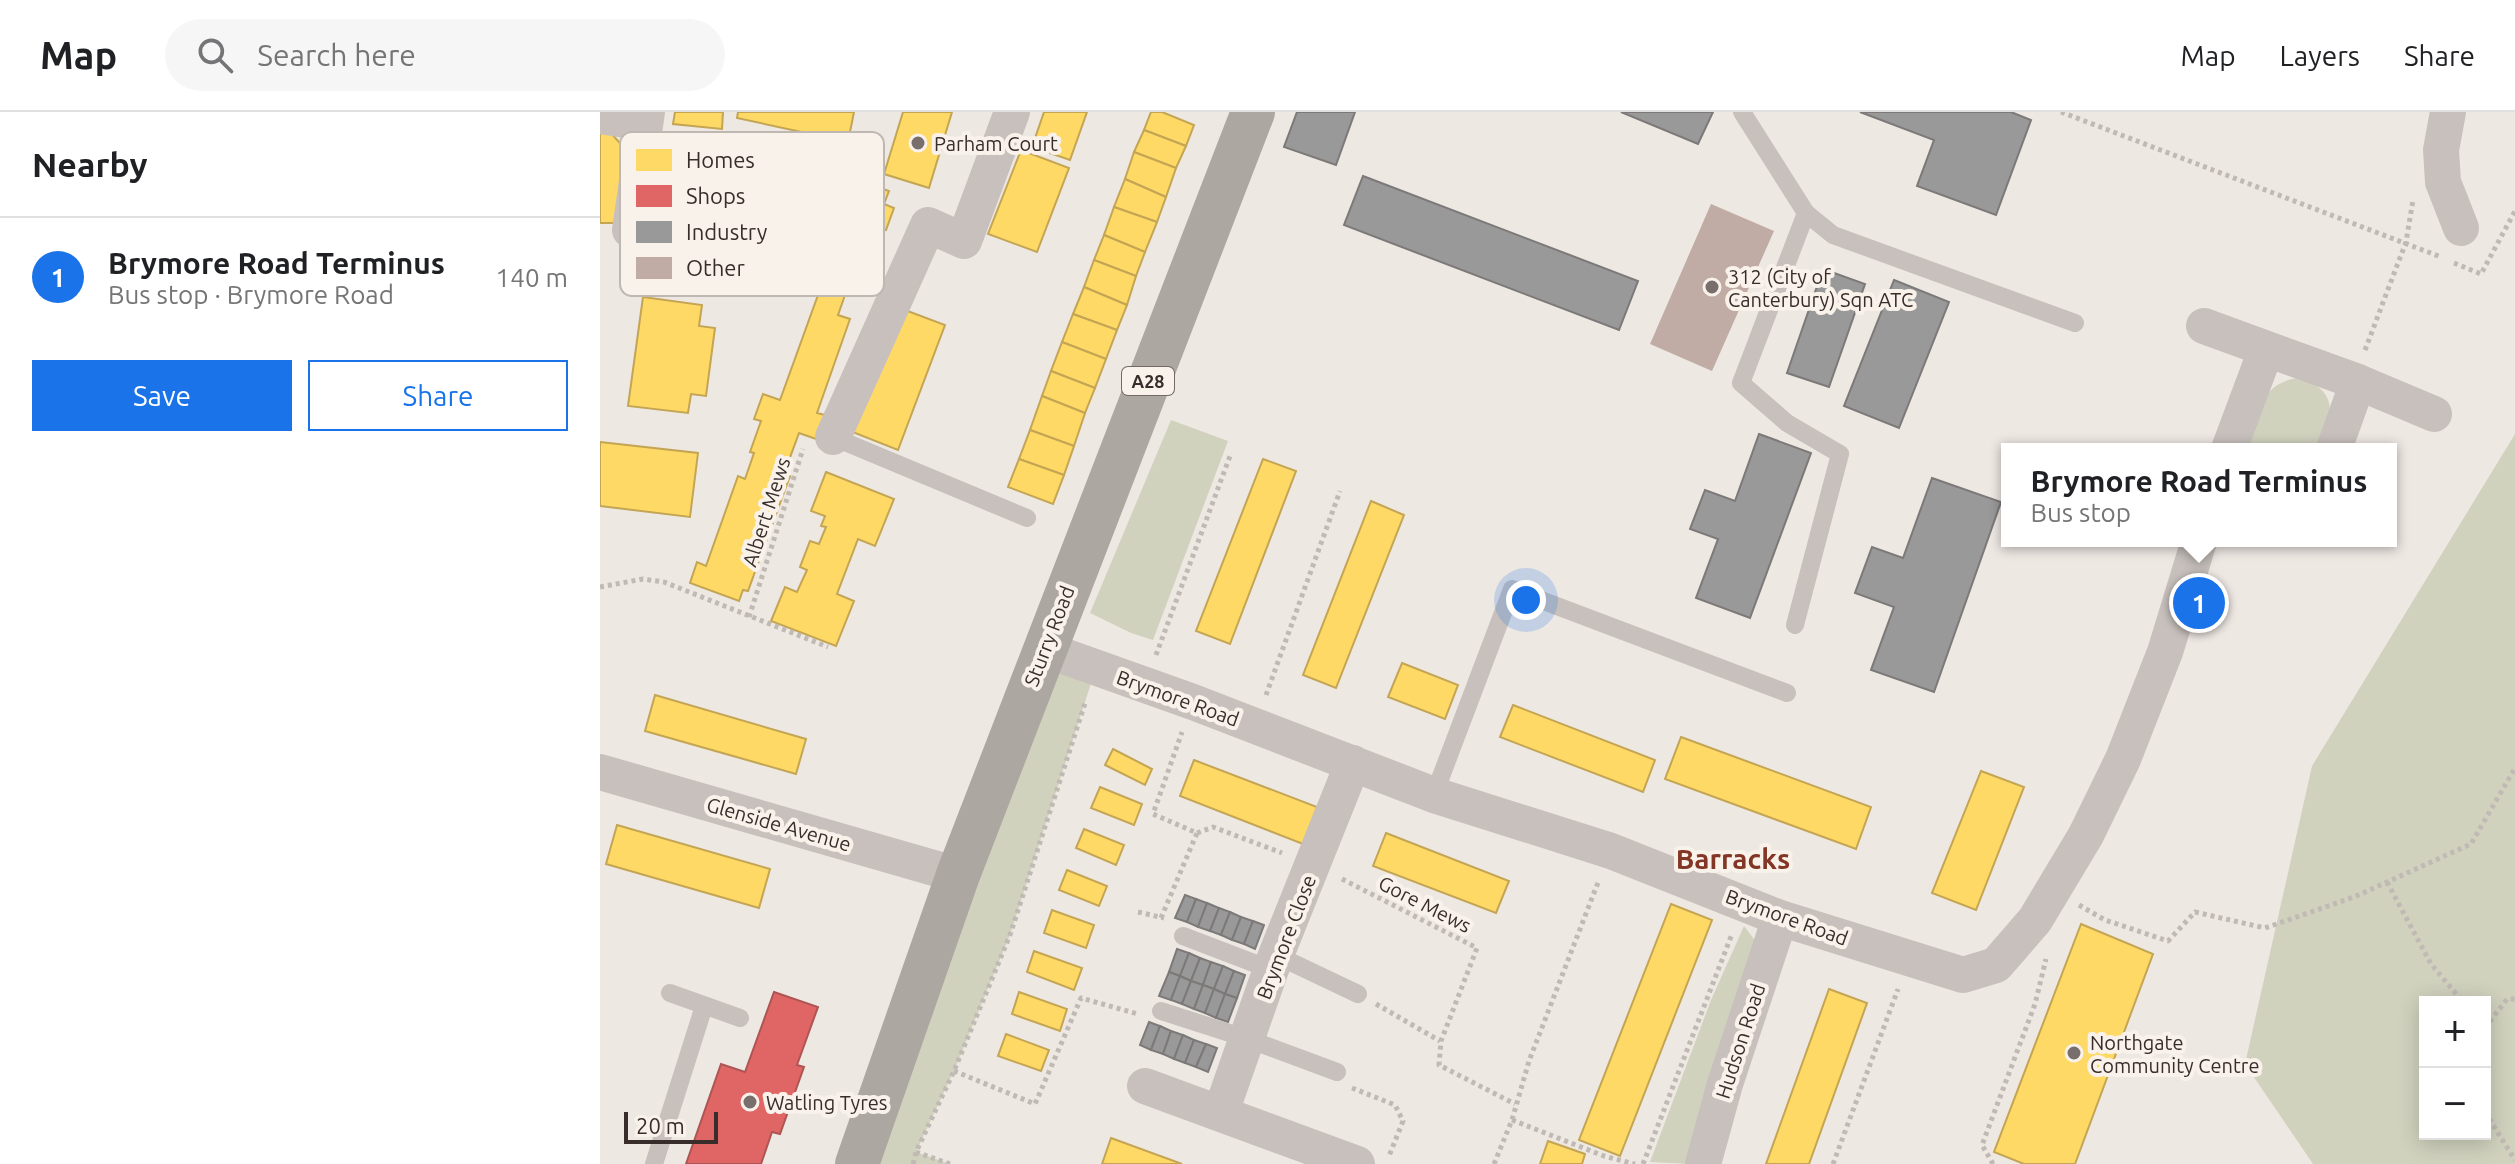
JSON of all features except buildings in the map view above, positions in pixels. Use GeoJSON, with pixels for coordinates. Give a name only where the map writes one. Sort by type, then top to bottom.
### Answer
{"type":"FeatureCollection","features":[{"type":"Feature","properties":{"kind":"highway","name":"Sturry Road"},"geometry":{"type":"LineString","coordinates":[[857,1164],[958,875],[1253,112]]}},
{"type":"Feature","properties":{"kind":"street"},"geometry":{"type":"LineString","coordinates":[[833,437],[928,225],[964,241],[1012,112]]}},
{"type":"Feature","properties":{"kind":"street"},"geometry":{"type":"LineString","coordinates":[[2448,112],[2441,150],[2443,182],[2461,228]]}},
{"type":"Feature","properties":{"kind":"street"},"geometry":{"type":"LineString","coordinates":[[600,116],[646,117]]}},
{"type":"Feature","properties":{"kind":"street"},"geometry":{"type":"LineString","coordinates":[[2204,326],[2358,382],[2434,414]]}},
{"type":"Feature","properties":{"kind":"street"},"geometry":{"type":"LineString","coordinates":[[2231,443],[2266,350]]}},
{"type":"Feature","properties":{"kind":"street"},"geometry":{"type":"LineString","coordinates":[[2336,443],[2358,382]]}},
{"type":"Feature","properties":{"kind":"street","name":"Brymore Road"},"geometry":{"type":"LineString","coordinates":[[1044,649],[1193,702],[1434,795],[1611,851],[1780,918],[1963,975],[1996,965],[2035,920],[2086,835],[2123,759],[2165,652],[2197,547]]}},
{"type":"Feature","properties":{"kind":"street","name":"Brymore Close"},"geometry":{"type":"LineString","coordinates":[[1221,1112],[1274,962],[1353,763]]}},
{"type":"Feature","properties":{"kind":"street","name":"Glenside Avenue"},"geometry":{"type":"LineString","coordinates":[[600,772],[958,875]]}},
{"type":"Feature","properties":{"kind":"street","name":"Hudson Road"},"geometry":{"type":"LineString","coordinates":[[1703,1164],[1725,1084],[1780,918]]}},
{"type":"Feature","properties":{"kind":"street"},"geometry":{"type":"LineString","coordinates":[[1145,1086],[1357,1164]]}},
{"type":"Feature","properties":{"kind":"lane"},"geometry":{"type":"LineString","coordinates":[[1742,112],[1806,213],[1833,235],[2075,323]]}},
{"type":"Feature","properties":{"kind":"lane"},"geometry":{"type":"LineString","coordinates":[[1795,625],[1840,454],[1787,423],[1741,383],[1806,213]]}},
{"type":"Feature","properties":{"kind":"lane"},"geometry":{"type":"LineString","coordinates":[[833,437],[1027,518]]}},
{"type":"Feature","properties":{"kind":"lane"},"geometry":{"type":"LineString","coordinates":[[1434,795],[1512,589],[1787,693]]}},
{"type":"Feature","properties":{"kind":"lane"},"geometry":{"type":"LineString","coordinates":[[1183,936],[1274,962],[1358,994]]}},
{"type":"Feature","properties":{"kind":"lane"},"geometry":{"type":"LineString","coordinates":[[670,993],[740,1018]]}},
{"type":"Feature","properties":{"kind":"lane"},"geometry":{"type":"LineString","coordinates":[[654,1164],[704,1006]]}},
{"type":"Feature","properties":{"kind":"lane"},"geometry":{"type":"LineString","coordinates":[[1161,1011],[1337,1072]]}},
{"type":"Feature","properties":{"kind":"path"},"geometry":{"type":"LineString","coordinates":[[2061,112],[2406,242],[2363,355],[2358,382]]}},
{"type":"Feature","properties":{"kind":"path","name":"Albert Mews"},"geometry":{"type":"LineString","coordinates":[[749,617],[803,448],[833,437]]}},
{"type":"Feature","properties":{"kind":"path"},"geometry":{"type":"LineString","coordinates":[[1145,686],[1230,456]]}},
{"type":"Feature","properties":{"kind":"path"},"geometry":{"type":"LineString","coordinates":[[1255,726],[1340,491]]}},
{"type":"Feature","properties":{"kind":"path"},"geometry":{"type":"LineString","coordinates":[[600,587],[643,579],[664,582],[828,647]]}},
{"type":"Feature","properties":{"kind":"path"},"geometry":{"type":"LineString","coordinates":[[913,1164],[1010,935],[1096,668]]}},
{"type":"Feature","properties":{"kind":"path"},"geometry":{"type":"LineString","coordinates":[[1193,702],[1153,814],[1197,833],[1213,827],[1313,864]]}},
{"type":"Feature","properties":{"kind":"path"},"geometry":{"type":"LineString","coordinates":[[2054,891],[2105,920],[2168,941],[2195,912],[2265,928],[2354,897],[2471,844],[2515,768]]}},
{"type":"Feature","properties":{"kind":"path"},"geometry":{"type":"LineString","coordinates":[[1161,918],[1197,833]]}},
{"type":"Feature","properties":{"kind":"path"},"geometry":{"type":"LineString","coordinates":[[1494,1164],[1512,1120],[1529,1061],[1611,851]]}},
{"type":"Feature","properties":{"kind":"path","name":"Gore Mews"},"geometry":{"type":"LineString","coordinates":[[1313,864],[1477,948],[1441,1041]]}},
{"type":"Feature","properties":{"kind":"path"},"geometry":{"type":"LineString","coordinates":[[2387,882],[2431,964],[2458,996]]}},
{"type":"Feature","properties":{"kind":"path"},"geometry":{"type":"LineString","coordinates":[[1643,1164],[1703,1002],[1745,902]]}},
{"type":"Feature","properties":{"kind":"path"},"geometry":{"type":"LineString","coordinates":[[1993,1164],[1982,1145],[2035,1004],[2049,946]]}},
{"type":"Feature","properties":{"kind":"path"},"geometry":{"type":"LineString","coordinates":[[1833,1164],[1910,959]]}},
{"type":"Feature","properties":{"kind":"path"},"geometry":{"type":"LineString","coordinates":[[1358,994],[1441,1041],[1439,1065],[1515,1104]]}},
{"type":"Feature","properties":{"kind":"path"},"geometry":{"type":"LineString","coordinates":[[954,1071],[1035,1104],[1081,998],[1158,1019],[1161,1011]]}},
{"type":"Feature","properties":{"kind":"path"},"geometry":{"type":"LineString","coordinates":[[2491,1020],[2507,999],[2515,999]]}},
{"type":"Feature","properties":{"kind":"path"},"geometry":{"type":"LineString","coordinates":[[1337,1072],[1334,1081],[1395,1105],[1403,1121],[1386,1164]]}},
{"type":"Feature","properties":{"kind":"path"},"geometry":{"type":"LineString","coordinates":[[1512,1120],[1604,1156],[1635,1164]]}},
{"type":"Feature","properties":{"kind":"path"},"geometry":{"type":"LineString","coordinates":[[2491,1122],[2515,1160]]}},
{"type":"Feature","properties":{"kind":"path"},"geometry":{"type":"LineString","coordinates":[[916,1152],[950,1164]]}},
{"type":"Feature","properties":{"kind":"path"},"geometry":{"type":"LineString","coordinates":[[1601,1164],[1604,1156]]}},
{"type":"Feature","properties":{"kind":"green space"},"geometry":{"type":"Polygon","coordinates":[[[2299,378],[2312,383],[2327,397],[2330,415],[2326,443],[2249,443],[2265,399],[2277,385],[2299,378]]]}},
{"type":"Feature","properties":{"kind":"green space"},"geometry":{"type":"Polygon","coordinates":[[[1171,420],[1228,441],[1153,640],[1090,613],[1171,420]]]}},
{"type":"Feature","properties":{"kind":"green space"},"geometry":{"type":"Polygon","coordinates":[[[2515,434],[2515,1164],[2313,1164],[2245,1064],[2312,766],[2515,434]]]}},
{"type":"Feature","properties":{"kind":"green space"},"geometry":{"type":"Polygon","coordinates":[[[1044,649],[1096,668],[1010,935],[954,1071],[916,1152],[950,1164],[857,1164],[1044,649]]]}},
{"type":"Feature","properties":{"kind":"green space"},"geometry":{"type":"Polygon","coordinates":[[[1744,926],[1760,947],[1690,1164],[1650,1162],[1711,1000],[1744,926]]]}},
{"type":"Feature","properties":{"kind":"place","name":"Parham Court"},"geometry":{"type":"Point","coordinates":[918,143]}},
{"type":"Feature","properties":{"kind":"place","name":"312 (City of Canterbury) Sqn ATC"},"geometry":{"type":"Point","coordinates":[1712,287]}},
{"type":"Feature","properties":{"kind":"place","name":"Brymore Road Terminus"},"geometry":{"type":"Point","coordinates":[2199,603]}},
{"type":"Feature","properties":{"kind":"place","name":"Northgate Community Centre"},"geometry":{"type":"Point","coordinates":[2074,1053]}},
{"type":"Feature","properties":{"kind":"place","name":"Watling Tyres"},"geometry":{"type":"Point","coordinates":[750,1102]}},
{"type":"Feature","properties":{"kind":"district","name":"Barracks"},"geometry":{"type":"Point","coordinates":[1733,858]}}]}
